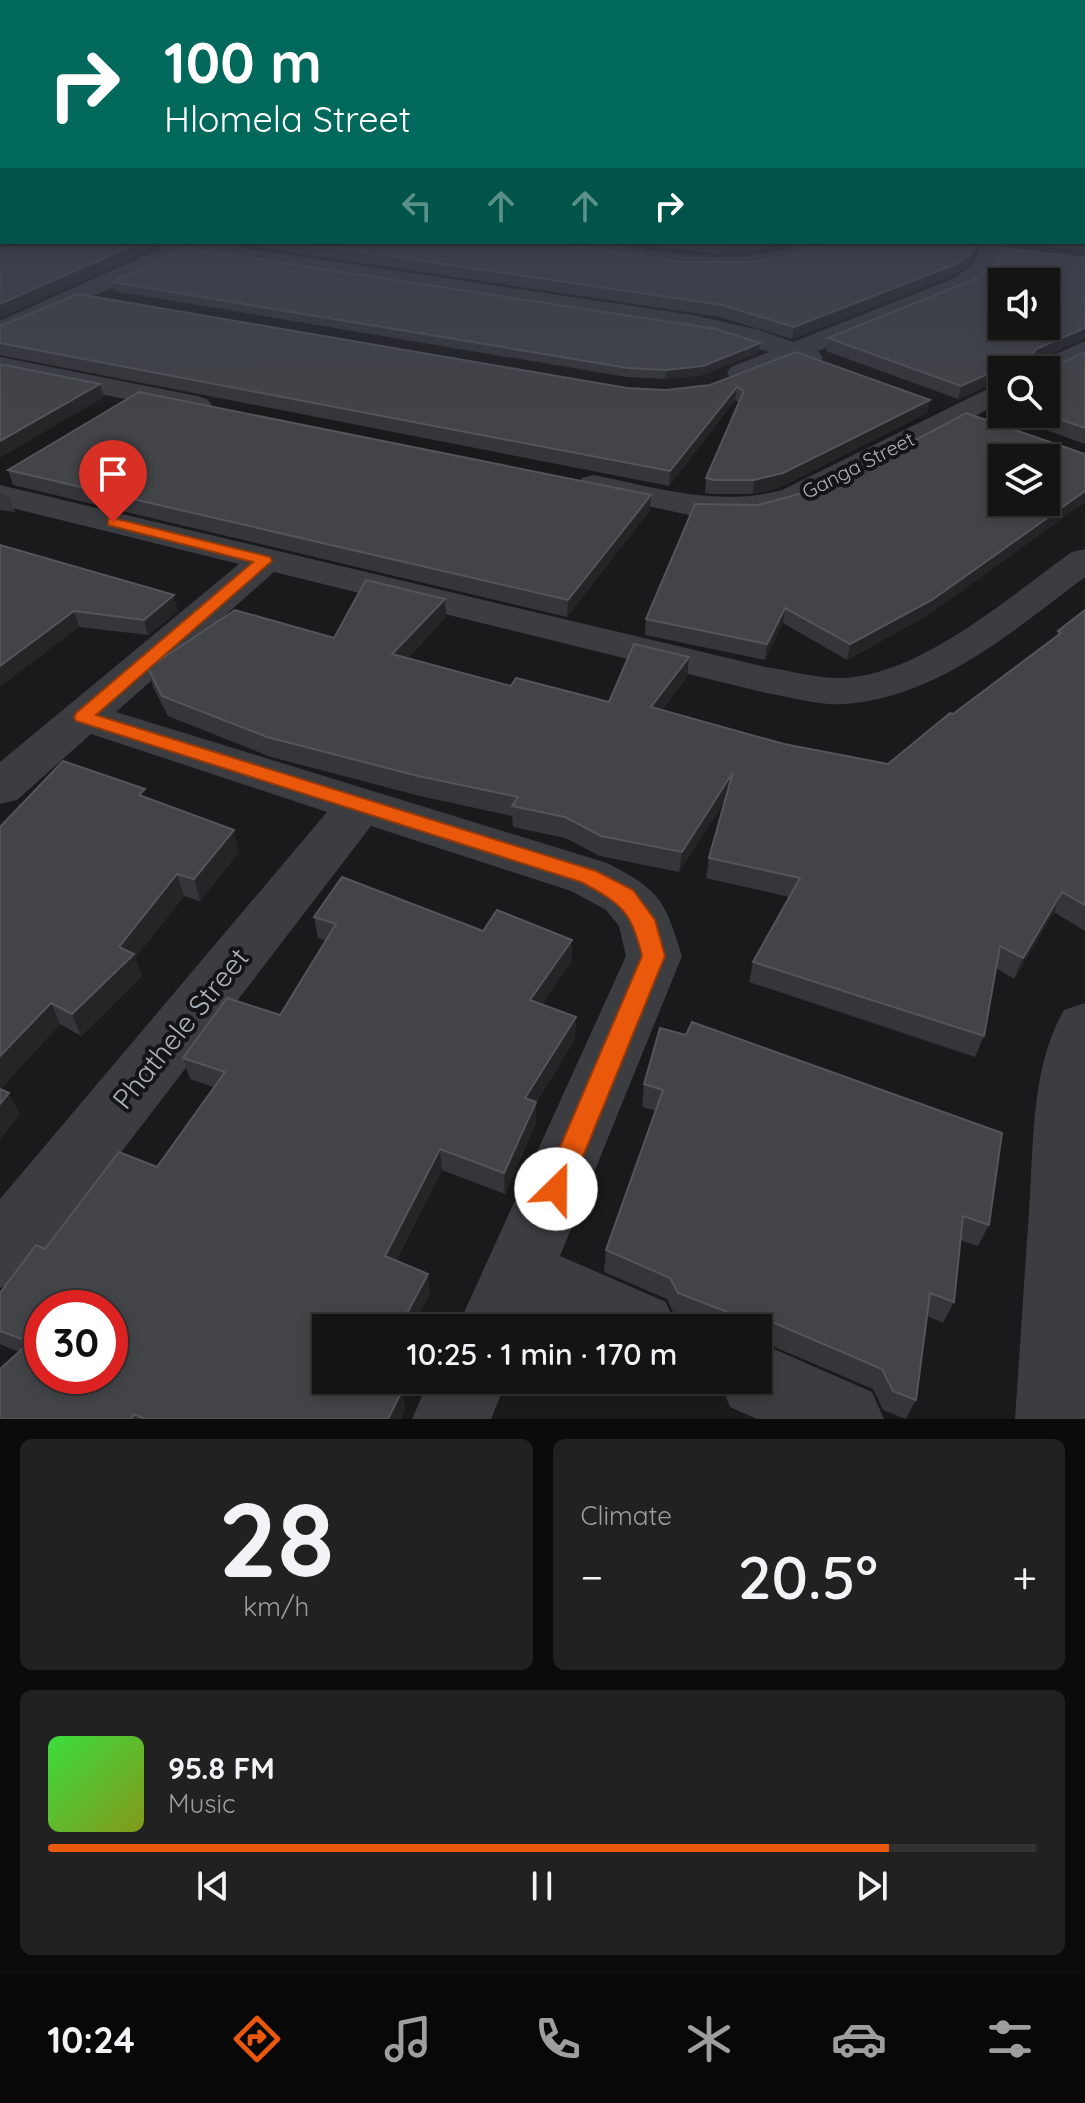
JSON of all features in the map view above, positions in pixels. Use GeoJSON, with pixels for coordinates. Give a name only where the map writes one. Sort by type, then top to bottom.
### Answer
{"type":"FeatureCollection","features":[{"type":"Feature","properties":{"kind":"street"},"geometry":{"type":"LineString","coordinates":[[0,331],[100,285]]}},
{"type":"Feature","properties":{"kind":"street"},"geometry":{"type":"LineString","coordinates":[[452,285],[693,323],[750,336],[825,363]]}},
{"type":"Feature","properties":{"kind":"street"},"geometry":{"type":"LineString","coordinates":[[723,380],[958,285]]}},
{"type":"Feature","properties":{"kind":"street"},"geometry":{"type":"LineString","coordinates":[[79,295],[125,303]]}},
{"type":"Feature","properties":{"kind":"street"},"geometry":{"type":"LineString","coordinates":[[1060,362],[1085,349]]}},
{"type":"Feature","properties":{"kind":"street"},"geometry":{"type":"LineString","coordinates":[[0,365],[232,412]]}},
{"type":"Feature","properties":{"kind":"street"},"geometry":{"type":"LineString","coordinates":[[100,416],[138,393]]}},
{"type":"Feature","properties":{"kind":"street"},"geometry":{"type":"LineString","coordinates":[[930,401],[974,417]]}},
{"type":"Feature","properties":{"kind":"street","name":"Ganga Street"},"geometry":{"type":"LineString","coordinates":[[570,481],[717,509],[743,510],[771,506],[974,417],[988,404]]}},
{"type":"Feature","properties":{"kind":"street"},"geometry":{"type":"LineString","coordinates":[[4,479],[265,561],[766,680],[845,691],[908,678],[935,665],[1085,560]]}},
{"type":"Feature","properties":{"kind":"street"},"geometry":{"type":"LineString","coordinates":[[0,788],[265,561]]}},
{"type":"Feature","properties":{"kind":"street"},"geometry":{"type":"LineString","coordinates":[[83,717],[589,877],[625,896],[644,920],[654,956],[507,1301],[571,1314]]}},
{"type":"Feature","properties":{"kind":"street","name":"Phathele Street"},"geometry":{"type":"LineString","coordinates":[[0,1253],[361,804]]}},
{"type":"Feature","properties":{"kind":"street"},"geometry":{"type":"LineString","coordinates":[[1054,1419],[1068,1100],[1080,1037],[1085,1028]]}},
{"type":"Feature","properties":{"kind":"street"},"geometry":{"type":"LineString","coordinates":[[772,1387],[845,1419]]}},
{"type":"Feature","properties":{"kind":"street"},"geometry":{"type":"LineString","coordinates":[[451,1419],[463,1394]]}},
{"type":"Feature","properties":{"kind":"building"},"geometry":{"type":"Polygon","coordinates":[[[0,285],[43,285],[0,304],[0,285]]]}},
{"type":"Feature","properties":{"kind":"building"},"geometry":{"type":"Polygon","coordinates":[[[131,285],[430,285],[716,329],[760,343],[703,366],[666,370],[628,368],[131,285]]]}},
{"type":"Feature","properties":{"kind":"building"},"geometry":{"type":"Polygon","coordinates":[[[588,285],[901,285],[794,327],[722,305],[588,285]]]}},
{"type":"Feature","properties":{"kind":"building"},"geometry":{"type":"Polygon","coordinates":[[[960,285],[988,285],[988,340],[1057,340],[1036,349],[1032,356],[988,356],[988,374],[961,386],[828,338],[960,285]]]}},
{"type":"Feature","properties":{"kind":"building"},"geometry":{"type":"Polygon","coordinates":[[[1060,285],[1085,285],[1085,328],[1060,339],[1060,285]]]}},
{"type":"Feature","properties":{"kind":"building"},"geometry":{"type":"Polygon","coordinates":[[[78,294],[627,388],[666,390],[710,385],[796,352],[930,400],[783,473],[754,480],[714,480],[706,478],[744,391],[737,387],[670,471],[0,343],[0,326],[78,294]]]}},
{"type":"Feature","properties":{"kind":"building"},"geometry":{"type":"Polygon","coordinates":[[[1085,352],[1085,428],[1060,419],[1060,364],[1085,352]]]}},
{"type":"Feature","properties":{"kind":"building"},"geometry":{"type":"Polygon","coordinates":[[[0,364],[100,384],[0,441],[0,364]]]}},
{"type":"Feature","properties":{"kind":"building"},"geometry":{"type":"Polygon","coordinates":[[[139,392],[651,495],[568,600],[8,470],[139,392]]]}},
{"type":"Feature","properties":{"kind":"building"},"geometry":{"type":"Polygon","coordinates":[[[966,413],[988,421],[988,428],[1010,428],[1056,444],[988,444],[988,516],[1050,516],[932,600],[850,644],[785,608],[767,644],[646,619],[695,504],[758,505],[810,491],[865,467],[966,413]]]}},
{"type":"Feature","properties":{"kind":"building"},"geometry":{"type":"Polygon","coordinates":[[[1060,445],[1085,454],[1085,491],[1060,509],[1060,445]]]}},
{"type":"Feature","properties":{"kind":"building"},"geometry":{"type":"Polygon","coordinates":[[[0,545],[174,595],[144,620],[74,611],[0,666],[0,545]]]}},
{"type":"Feature","properties":{"kind":"building"},"geometry":{"type":"Polygon","coordinates":[[[366,580],[445,599],[392,654],[511,686],[516,678],[609,702],[634,644],[689,657],[651,707],[784,744],[888,764],[950,713],[953,714],[1061,633],[1058,631],[1085,610],[1085,905],[1062,892],[1023,958],[1000,946],[984,1036],[753,962],[800,878],[709,858],[733,772],[682,852],[601,836],[565,817],[512,806],[518,797],[418,776],[267,737],[162,696],[148,668],[235,610],[334,638],[366,580]]]}},
{"type":"Feature","properties":{"kind":"building"},"geometry":{"type":"Polygon","coordinates":[[[63,761],[145,789],[139,795],[234,830],[194,879],[177,874],[119,947],[134,954],[72,1014],[51,1003],[0,1056],[0,827],[63,761]]]}},
{"type":"Feature","properties":{"kind":"building"},"geometry":{"type":"Polygon","coordinates":[[[342,877],[483,931],[497,910],[572,940],[530,1000],[576,1017],[525,1098],[536,1102],[504,1173],[440,1149],[385,1256],[428,1274],[407,1314],[312,1314],[312,1394],[400,1394],[388,1419],[145,1419],[134,1414],[131,1419],[0,1419],[0,1369],[24,1347],[24,1394],[128,1394],[128,1290],[24,1290],[24,1340],[0,1331],[0,1293],[36,1245],[45,1249],[119,1152],[157,1167],[225,1072],[183,1058],[227,998],[280,1015],[336,924],[314,917],[342,877]]]}},
{"type":"Feature","properties":{"kind":"building"},"geometry":{"type":"Polygon","coordinates":[[[692,1022],[1002,1133],[989,1225],[963,1216],[954,1302],[930,1293],[916,1400],[893,1391],[882,1369],[772,1322],[772,1314],[732,1314],[678,1293],[670,1278],[606,1250],[663,1090],[644,1084],[660,1028],[686,1035],[692,1022]]]}},
{"type":"Feature","properties":{"kind":"building"},"geometry":{"type":"Polygon","coordinates":[[[0,1089],[9,1093],[0,1104],[0,1089]]]}},
{"type":"Feature","properties":{"kind":"route"},"geometry":{"type":"LineString","coordinates":[[113,522],[265,561],[83,717],[589,877],[625,896],[644,920],[654,956],[556,1189]]}}]}
